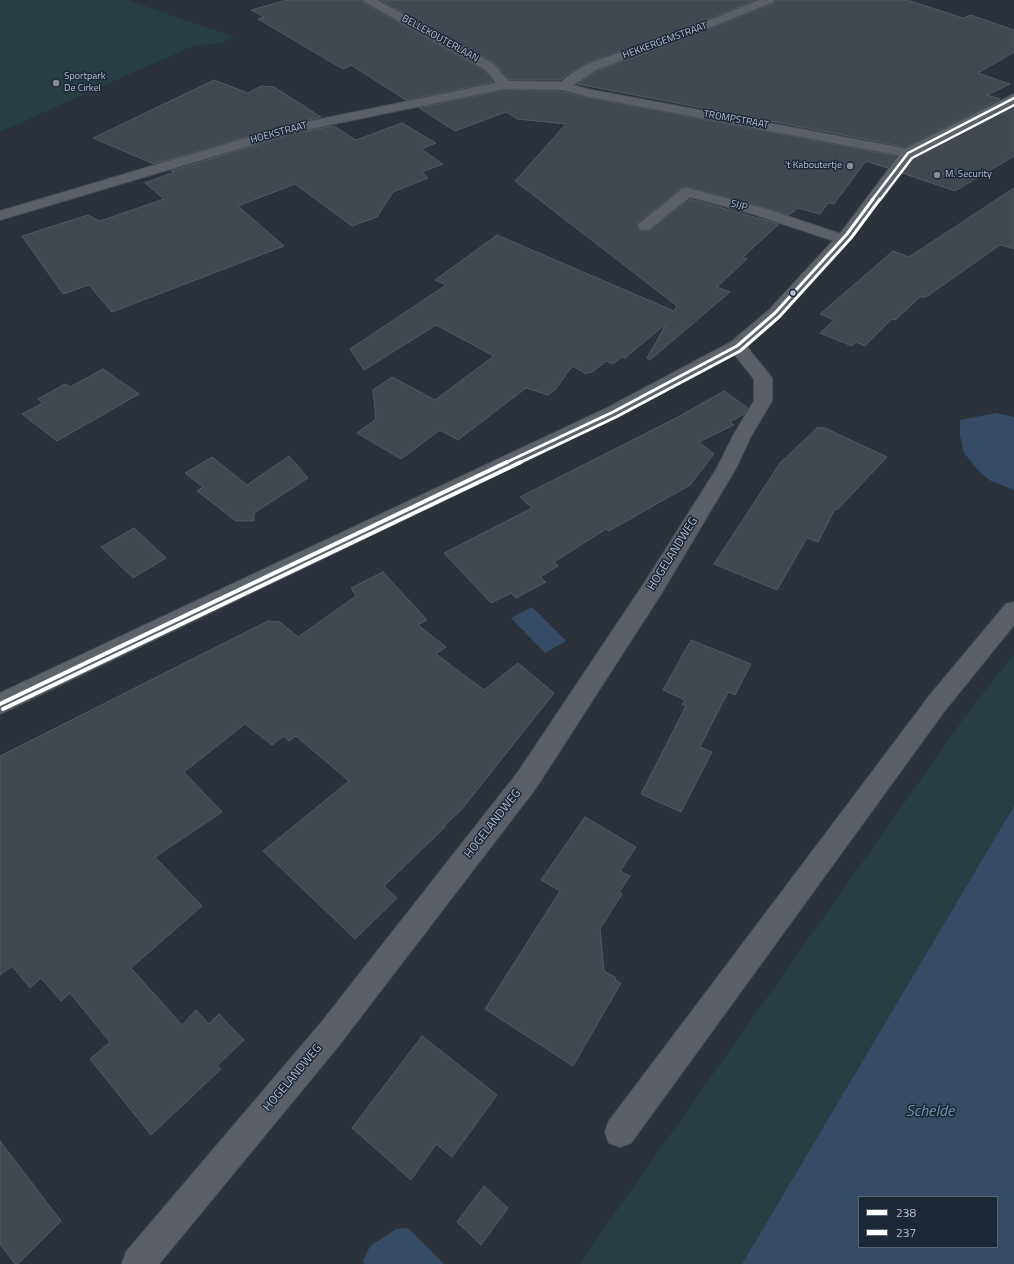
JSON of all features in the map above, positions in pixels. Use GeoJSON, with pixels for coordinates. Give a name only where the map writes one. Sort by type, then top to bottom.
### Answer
{"type":"FeatureCollection","features":[{"type":"Feature","properties":{"kind":"main road"},"geometry":{"type":"LineString","coordinates":[[0,704],[614,412],[737,346],[775,313],[842,240],[908,153],[1014,98]]}},
{"type":"Feature","properties":{"kind":"street","name":"BELLEKOUTERLAAN"},"geometry":{"type":"LineString","coordinates":[[369,0],[490,67],[504,85]]}},
{"type":"Feature","properties":{"kind":"street","name":"HEKKERGEMSTRAAT"},"geometry":{"type":"LineString","coordinates":[[564,86],[592,66],[712,23],[769,0]]}},
{"type":"Feature","properties":{"kind":"street","name":"HOEKSTRAAT"},"geometry":{"type":"LineString","coordinates":[[0,216],[292,129],[504,85],[564,86]]}},
{"type":"Feature","properties":{"kind":"street","name":"TROMPSTRAAT"},"geometry":{"type":"LineString","coordinates":[[564,86],[585,92],[908,153]]}},
{"type":"Feature","properties":{"kind":"street","name":"SIJP"},"geometry":{"type":"LineString","coordinates":[[645,226],[688,192],[758,211],[842,240]]}},
{"type":"Feature","properties":{"kind":"street","name":"HOGELANDWEG"},"geometry":{"type":"LineString","coordinates":[[138,1264],[330,1034],[528,780],[669,561],[726,468],[742,436],[763,401],[763,378],[737,346]]}},
{"type":"Feature","properties":{"kind":"street"},"geometry":{"type":"LineString","coordinates":[[620,1132],[938,702],[1014,610]]}},
{"type":"Feature","properties":{"kind":"green space","name":"Sportpark De Cirkel"},"geometry":{"type":"Polygon","coordinates":[[[0,0],[128,0],[234,37],[221,43],[193,46],[0,132],[0,0]]]}},
{"type":"Feature","properties":{"kind":"green space"},"geometry":{"type":"Polygon","coordinates":[[[1014,654],[1014,806],[742,1264],[579,1264],[969,711],[1014,654]]]}},
{"type":"Feature","properties":{"kind":"water"},"geometry":{"type":"Polygon","coordinates":[[[996,413],[1014,417],[1014,490],[989,480],[977,469],[964,453],[960,436],[960,420],[996,413]]]}},
{"type":"Feature","properties":{"kind":"water"},"geometry":{"type":"Polygon","coordinates":[[[532,607],[566,641],[545,653],[511,618],[532,607]]]}},
{"type":"Feature","properties":{"kind":"water","name":"Schelde"},"geometry":{"type":"Polygon","coordinates":[[[1014,806],[1014,1264],[742,1264],[1014,806]]]}},
{"type":"Feature","properties":{"kind":"water"},"geometry":{"type":"Polygon","coordinates":[[[408,1228],[444,1264],[364,1264],[363,1261],[370,1246],[396,1229],[408,1228]]]}},
{"type":"Feature","properties":{"kind":"building"},"geometry":{"type":"Polygon","coordinates":[[[287,0],[362,0],[364,3],[485,71],[493,82],[406,100],[351,65],[343,69],[258,19],[264,17],[251,10],[287,0]]]}},
{"type":"Feature","properties":{"kind":"building"},"geometry":{"type":"Polygon","coordinates":[[[380,0],[755,0],[707,20],[587,63],[560,80],[509,80],[495,63],[380,0]]]}},
{"type":"Feature","properties":{"kind":"building"},"geometry":{"type":"Polygon","coordinates":[[[776,0],[907,0],[963,18],[971,15],[1014,30],[1014,52],[978,73],[1010,84],[987,95],[1000,99],[906,147],[577,84],[597,71],[717,26],[774,3],[776,0]]]}},
{"type":"Feature","properties":{"kind":"building"},"geometry":{"type":"Polygon","coordinates":[[[214,80],[248,93],[261,86],[274,87],[321,117],[287,125],[154,164],[93,138],[214,80]]]}},
{"type":"Feature","properties":{"kind":"building"},"geometry":{"type":"Polygon","coordinates":[[[504,90],[563,92],[896,156],[887,168],[866,161],[834,204],[828,203],[820,214],[798,208],[789,215],[687,187],[681,188],[639,222],[637,225],[639,230],[651,230],[690,199],[779,224],[743,257],[747,259],[717,287],[730,292],[650,360],[647,358],[667,323],[625,358],[622,357],[613,364],[606,361],[591,373],[589,372],[587,374],[572,366],[556,389],[548,395],[526,388],[458,440],[440,430],[401,459],[357,433],[376,419],[373,390],[392,377],[435,400],[494,356],[436,325],[364,370],[350,349],[446,285],[435,280],[497,235],[674,311],[677,306],[515,181],[566,124],[517,119],[506,112],[455,131],[419,108],[504,90]]]}},
{"type":"Feature","properties":{"kind":"building"},"geometry":{"type":"Polygon","coordinates":[[[1014,105],[1014,156],[955,191],[902,173],[914,157],[1014,105]]]}},
{"type":"Feature","properties":{"kind":"building"},"geometry":{"type":"Polygon","coordinates":[[[402,123],[436,143],[421,149],[443,164],[422,172],[428,178],[393,192],[377,217],[352,226],[295,184],[238,206],[284,246],[112,312],[89,285],[63,294],[22,236],[88,215],[100,221],[164,199],[145,183],[175,172],[171,171],[295,133],[334,126],[356,140],[402,123]]]}},
{"type":"Feature","properties":{"kind":"building"},"geometry":{"type":"Polygon","coordinates":[[[1014,188],[1014,249],[1001,245],[997,247],[926,297],[920,297],[895,320],[892,319],[865,346],[856,342],[852,346],[820,333],[834,320],[820,314],[893,251],[909,257],[1014,188]]]}},
{"type":"Feature","properties":{"kind":"building"},"geometry":{"type":"Polygon","coordinates":[[[103,369],[139,394],[57,441],[22,414],[43,403],[38,399],[65,384],[70,387],[103,369]]]}},
{"type":"Feature","properties":{"kind":"building"},"geometry":{"type":"Polygon","coordinates":[[[724,391],[748,408],[744,414],[730,422],[734,425],[699,442],[714,454],[690,485],[609,531],[606,529],[554,562],[558,566],[540,577],[546,582],[516,598],[511,593],[491,603],[444,553],[532,508],[520,497],[676,418],[724,391]]]}},
{"type":"Feature","properties":{"kind":"building"},"geometry":{"type":"Polygon","coordinates":[[[817,428],[825,428],[887,457],[837,510],[835,509],[818,542],[807,538],[777,590],[714,564],[780,463],[817,428]]]}},
{"type":"Feature","properties":{"kind":"building"},"geometry":{"type":"Polygon","coordinates":[[[289,456],[308,478],[254,513],[254,521],[236,521],[197,491],[203,487],[185,473],[212,457],[247,485],[289,456]]]}},
{"type":"Feature","properties":{"kind":"building"},"geometry":{"type":"Polygon","coordinates":[[[134,528],[166,558],[133,578],[101,547],[134,528]]]}},
{"type":"Feature","properties":{"kind":"building"},"geometry":{"type":"Polygon","coordinates":[[[383,572],[427,620],[418,625],[446,647],[436,654],[484,690],[518,663],[554,693],[462,809],[384,886],[397,898],[355,939],[263,851],[349,781],[296,736],[289,741],[284,736],[272,745],[245,724],[184,772],[222,812],[155,857],[202,906],[131,968],[182,1025],[196,1010],[209,1024],[219,1014],[244,1040],[217,1066],[221,1069],[151,1135],[90,1059],[110,1042],[70,993],[61,1001],[41,978],[30,988],[12,966],[0,975],[0,756],[268,621],[280,622],[298,637],[356,596],[351,588],[383,572]]]}},
{"type":"Feature","properties":{"kind":"building"},"geometry":{"type":"Polygon","coordinates":[[[691,640],[751,664],[735,695],[728,692],[700,747],[712,752],[681,812],[641,794],[686,706],[682,704],[685,700],[663,690],[691,640]]]}},
{"type":"Feature","properties":{"kind":"building"},"geometry":{"type":"Polygon","coordinates":[[[585,817],[636,847],[620,871],[630,876],[619,892],[622,894],[600,929],[604,971],[616,978],[615,980],[621,983],[573,1066],[485,1009],[560,891],[541,880],[585,817]]]}},
{"type":"Feature","properties":{"kind":"building"},"geometry":{"type":"Polygon","coordinates":[[[422,1036],[497,1095],[452,1157],[436,1144],[411,1180],[352,1128],[422,1036]]]}},
{"type":"Feature","properties":{"kind":"building"},"geometry":{"type":"Polygon","coordinates":[[[0,1141],[61,1221],[18,1264],[15,1264],[0,1244],[0,1141]]]}},
{"type":"Feature","properties":{"kind":"building"},"geometry":{"type":"Polygon","coordinates":[[[484,1186],[508,1208],[481,1245],[457,1222],[484,1186]]]}},
{"type":"Feature","properties":{"kind":"transit line","name":"238"},"geometry":{"type":"LineString","coordinates":[[0,704],[613,412],[737,346],[775,313],[847,234],[908,153],[1014,98]]}},
{"type":"Feature","properties":{"kind":"transit line","name":"237"},"geometry":{"type":"LineString","coordinates":[[3,709],[616,417],[740,351],[779,317],[851,238],[912,158],[1014,105]]}},
{"type":"Feature","properties":{"kind":"place","name":"Sportpark De Cirkel"},"geometry":{"type":"Point","coordinates":[56,83]}},
{"type":"Feature","properties":{"kind":"place","name":"'t Kaboutertje"},"geometry":{"type":"Point","coordinates":[850,166]}},
{"type":"Feature","properties":{"kind":"place","name":"M. Security"},"geometry":{"type":"Point","coordinates":[937,175]}}]}
